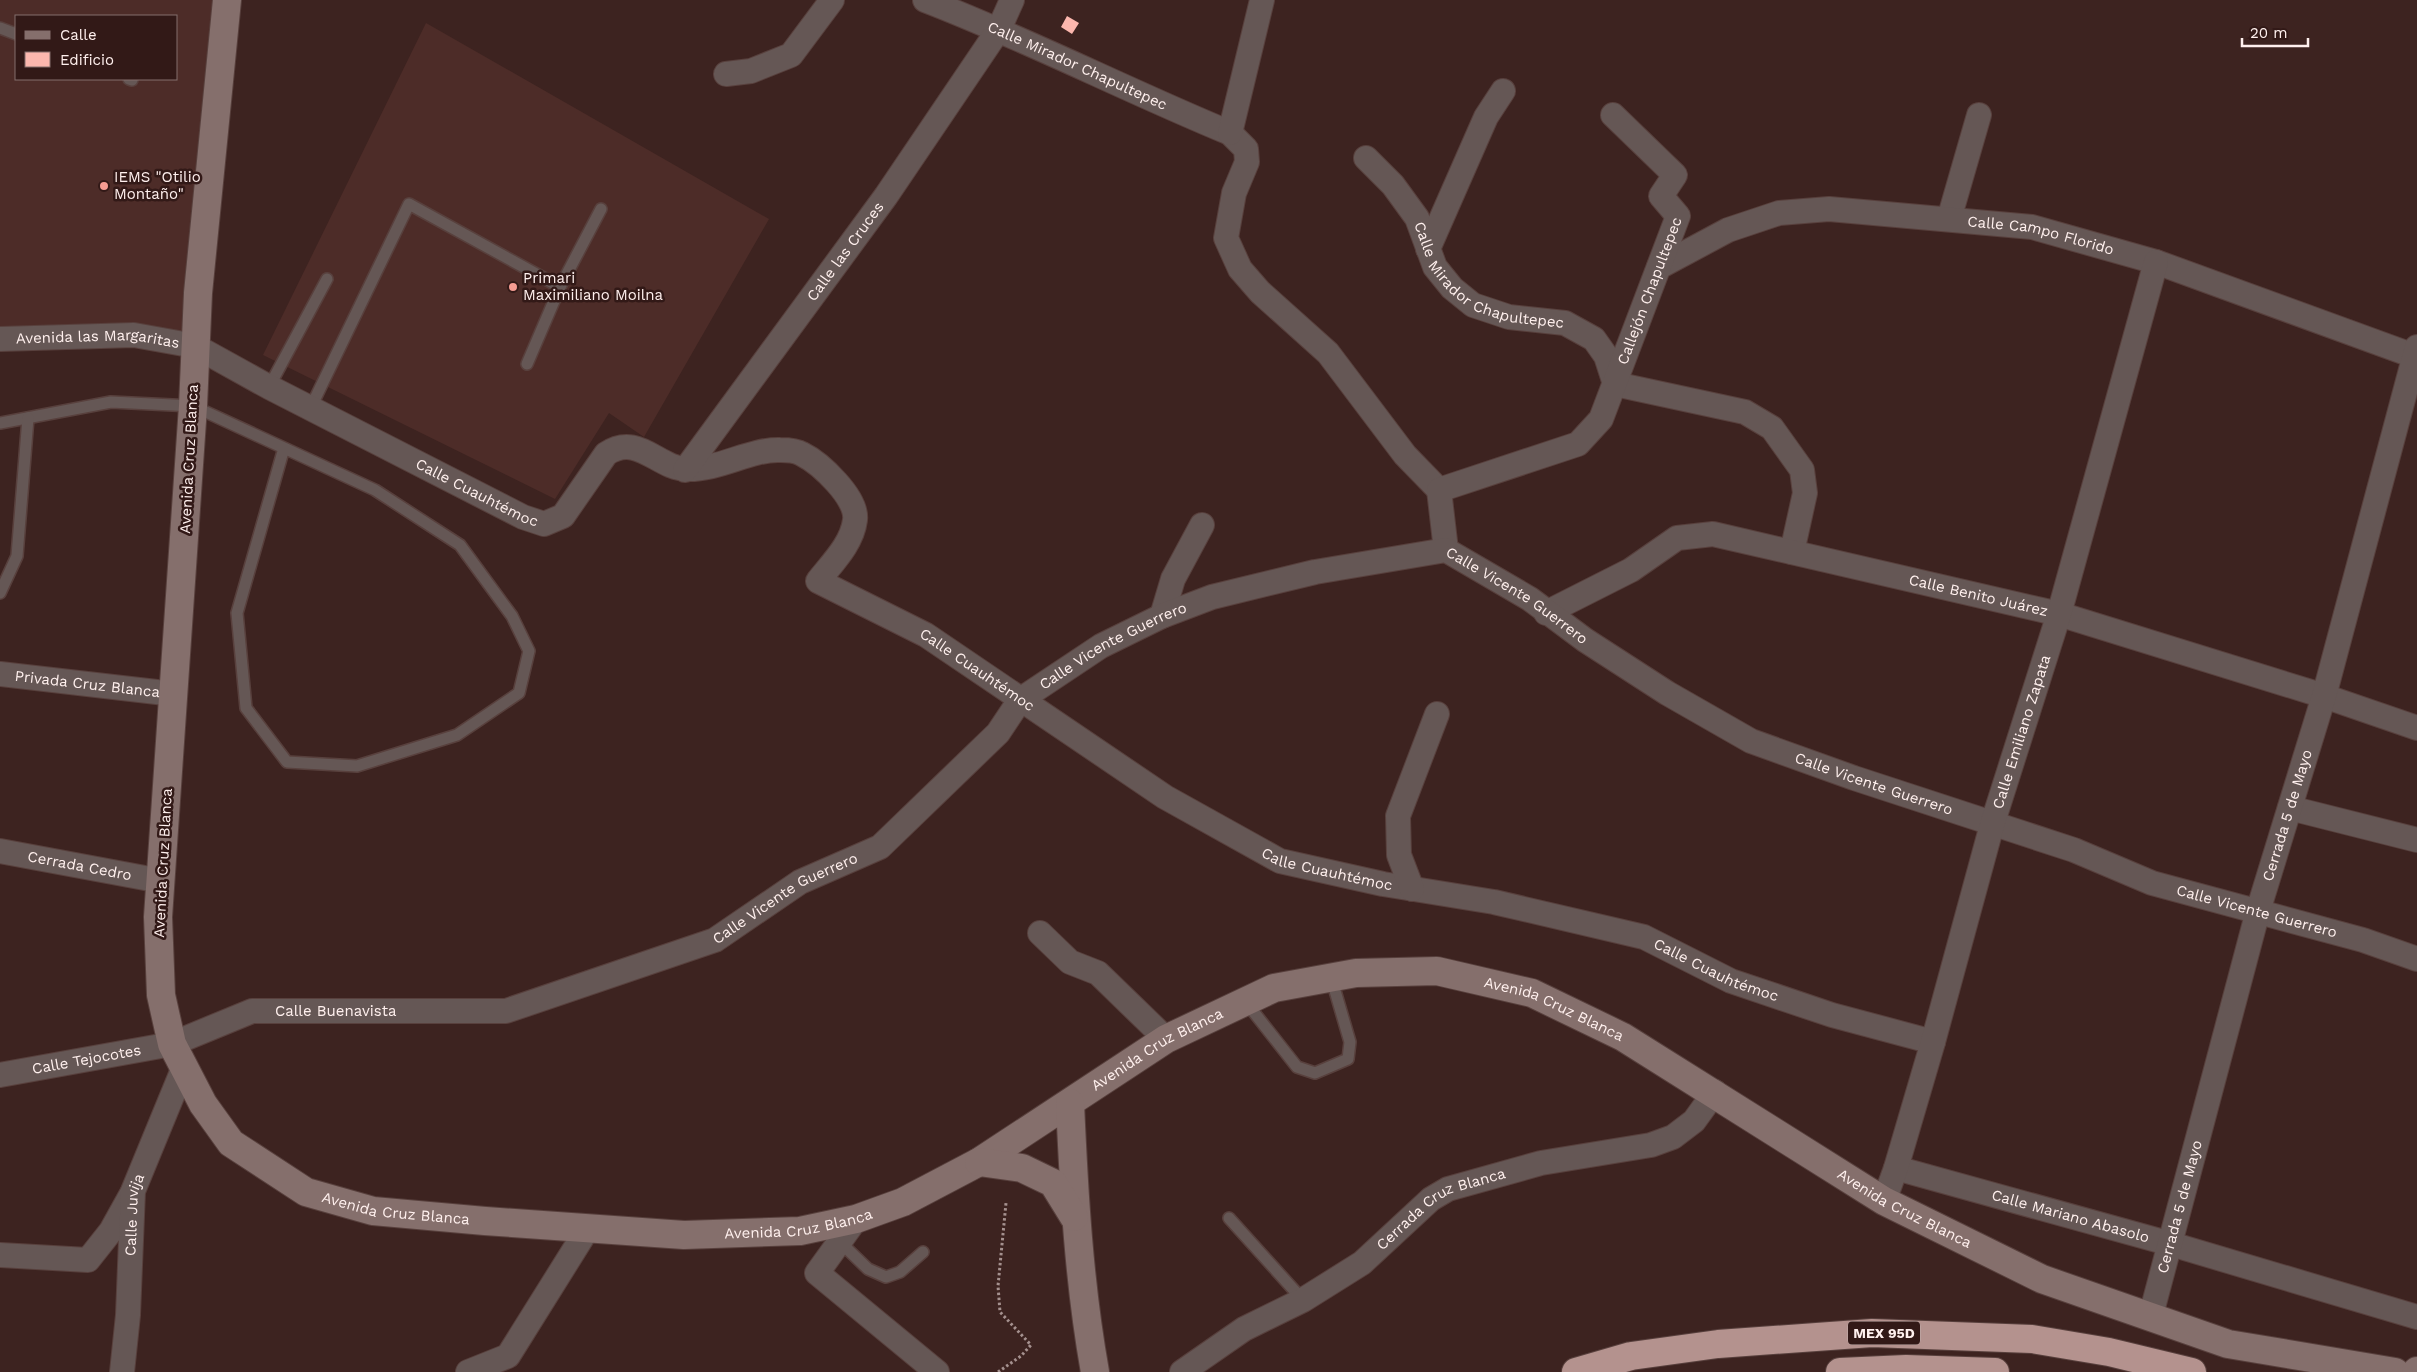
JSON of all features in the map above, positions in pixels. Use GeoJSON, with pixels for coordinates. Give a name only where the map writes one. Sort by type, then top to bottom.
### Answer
{"type":"FeatureCollection","features":[{"type":"Feature","properties":{"kind":"highway","name":"MEX 95D"},"geometry":{"type":"LineString","coordinates":[[1576,1372],[1631,1356],[1718,1344],[1872,1333],[2032,1339],[2109,1352],[2192,1372]]}},
{"type":"Feature","properties":{"kind":"highway"},"geometry":{"type":"LineString","coordinates":[[1840,1372],[1906,1369],[1995,1372]]}},
{"type":"Feature","properties":{"kind":"main road","name":"Avenida Cruz Blanca"},"geometry":{"type":"LineString","coordinates":[[227,0],[195,346],[194,406],[158,916],[161,995],[178,1056],[203,1104],[231,1143],[306,1192],[372,1211],[484,1221],[684,1235],[800,1232],[856,1219],[903,1202],[979,1162],[1166,1039],[1274,988],[1356,973],[1437,971],[1532,993],[1624,1037],[1715,1092],[1884,1201],[2042,1278],[2151,1315],[2228,1344],[2395,1372]]}},
{"type":"Feature","properties":{"kind":"main road"},"geometry":{"type":"LineString","coordinates":[[1070,1103],[1075,1219],[1084,1311],[1095,1372]]}},
{"type":"Feature","properties":{"kind":"main road"},"geometry":{"type":"LineString","coordinates":[[979,1162],[1022,1168],[1053,1183],[1075,1219]]}},
{"type":"Feature","properties":{"kind":"street"},"geometry":{"type":"LineString","coordinates":[[726,74],[751,71],[791,55],[832,0]]}},
{"type":"Feature","properties":{"kind":"street","name":"Calle Mirador Chapultepec"},"geometry":{"type":"LineString","coordinates":[[925,0],[999,29],[1105,80],[1230,133]]}},
{"type":"Feature","properties":{"kind":"street","name":"Calle las Cruces"},"geometry":{"type":"LineString","coordinates":[[685,470],[886,196],[999,29],[1012,0]]}},
{"type":"Feature","properties":{"kind":"street"},"geometry":{"type":"LineString","coordinates":[[1262,0],[1230,133],[1246,149],[1247,162],[1234,193],[1226,238],[1240,269],[1260,292],[1328,353],[1405,455],[1438,490],[1446,550]]}},
{"type":"Feature","properties":{"kind":"street"},"geometry":{"type":"LineString","coordinates":[[1428,249],[1486,117],[1503,91]]}},
{"type":"Feature","properties":{"kind":"street"},"geometry":{"type":"LineString","coordinates":[[1949,219],[1979,114]]}},
{"type":"Feature","properties":{"kind":"street","name":"Callejón Chapultepec"},"geometry":{"type":"LineString","coordinates":[[1613,115],[1675,175],[1661,196],[1678,216],[1615,384]]}},
{"type":"Feature","properties":{"kind":"street","name":"Calle Mirador Chapultepec"},"geometry":{"type":"LineString","coordinates":[[1366,158],[1393,185],[1417,218],[1435,267],[1447,281],[1474,305],[1509,317],[1540,318],[1564,323],[1594,339],[1606,356],[1615,384]]}},
{"type":"Feature","properties":{"kind":"street","name":"Calle Campo Florido"},"geometry":{"type":"LineString","coordinates":[[1659,268],[1728,230],[1779,212],[1830,209],[2032,227],[2156,262],[2416,353]]}},
{"type":"Feature","properties":{"kind":"street","name":"Calle Emiliano Zapata"},"geometry":{"type":"LineString","coordinates":[[1884,1201],[1896,1168],[1933,1042],[1992,825],[2059,614],[2156,262]]}},
{"type":"Feature","properties":{"kind":"street","name":"Avenida las Margaritas"},"geometry":{"type":"LineString","coordinates":[[0,339],[134,335],[195,346]]}},
{"type":"Feature","properties":{"kind":"street","name":"Calle Cuauhtémoc"},"geometry":{"type":"LineString","coordinates":[[195,346],[269,387],[523,517],[544,524],[563,516],[606,454],[617,447],[630,446],[685,470],[713,468],[778,450],[800,453],[823,467],[852,503],[855,518],[848,541],[818,581],[926,635],[1165,797],[1280,860],[1412,889],[1494,902],[1644,937],[1731,981],[1832,1016],[1933,1042]]}},
{"type":"Feature","properties":{"kind":"street","name":"Cerrada 5 de Mayo"},"geometry":{"type":"LineString","coordinates":[[2151,1315],[2258,911],[2324,696],[2416,353]]}},
{"type":"Feature","properties":{"kind":"street"},"geometry":{"type":"LineString","coordinates":[[1438,490],[1578,444],[1600,419],[1615,384],[1745,412],[1772,428],[1802,470],[1805,493],[1792,552]]}},
{"type":"Feature","properties":{"kind":"street"},"geometry":{"type":"LineString","coordinates":[[1162,616],[1173,579],[1202,525]]}},
{"type":"Feature","properties":{"kind":"street","name":"Calle Benito Juárez"},"geometry":{"type":"LineString","coordinates":[[1546,613],[1631,570],[1677,538],[1713,534],[2059,614],[2324,696],[2417,728]]}},
{"type":"Feature","properties":{"kind":"street","name":"Calle Vicente Guerrero"},"geometry":{"type":"LineString","coordinates":[[506,1011],[715,940],[800,882],[880,847],[998,733],[1020,700],[1101,646],[1162,616],[1212,597],[1305,574],[1446,550],[1530,599],[1546,613],[1666,694],[1751,741],[1992,825],[2074,850],[2152,883],[2363,940],[2417,958]]}},
{"type":"Feature","properties":{"kind":"street","name":"Privada Cruz Blanca"},"geometry":{"type":"LineString","coordinates":[[0,674],[174,694]]}},
{"type":"Feature","properties":{"kind":"street"},"geometry":{"type":"LineString","coordinates":[[1412,889],[1399,856],[1398,816],[1437,714]]}},
{"type":"Feature","properties":{"kind":"street"},"geometry":{"type":"LineString","coordinates":[[2290,808],[2417,840]]}},
{"type":"Feature","properties":{"kind":"street","name":"Cerrada Cedro"},"geometry":{"type":"LineString","coordinates":[[0,851],[161,880]]}},
{"type":"Feature","properties":{"kind":"street"},"geometry":{"type":"LineString","coordinates":[[1040,933],[1070,962],[1098,973],[1166,1039]]}},
{"type":"Feature","properties":{"kind":"street","name":"Calle Buenavista"},"geometry":{"type":"LineString","coordinates":[[178,1056],[252,1011],[506,1011]]}},
{"type":"Feature","properties":{"kind":"street","name":"Calle Tejocotes"},"geometry":{"type":"LineString","coordinates":[[0,1074],[178,1056]]}},
{"type":"Feature","properties":{"kind":"street","name":"Calle Juvija"},"geometry":{"type":"LineString","coordinates":[[122,1372],[128,1315],[133,1191],[178,1056]]}},
{"type":"Feature","properties":{"kind":"street","name":"Cerrada Cruz Blanca"},"geometry":{"type":"LineString","coordinates":[[1182,1372],[1244,1329],[1303,1300],[1362,1263],[1431,1199],[1448,1188],[1541,1163],[1651,1145],[1672,1137],[1694,1122],[1715,1092]]}},
{"type":"Feature","properties":{"kind":"street","name":"Calle Mariano Abasolo"},"geometry":{"type":"LineString","coordinates":[[1896,1168],[2171,1244],[2417,1317]]}},
{"type":"Feature","properties":{"kind":"street"},"geometry":{"type":"LineString","coordinates":[[0,1255],[88,1260],[111,1231],[133,1191]]}},
{"type":"Feature","properties":{"kind":"street"},"geometry":{"type":"LineString","coordinates":[[856,1219],[817,1272],[937,1372]]}},
{"type":"Feature","properties":{"kind":"street"},"geometry":{"type":"LineString","coordinates":[[468,1372],[508,1356],[588,1228]]}},
{"type":"Feature","properties":{"kind":"lane"},"geometry":{"type":"LineString","coordinates":[[0,28],[15,34]]}},
{"type":"Feature","properties":{"kind":"lane"},"geometry":{"type":"LineString","coordinates":[[311,407],[409,204],[560,288]]}},
{"type":"Feature","properties":{"kind":"lane"},"geometry":{"type":"LineString","coordinates":[[527,364],[560,288],[601,209]]}},
{"type":"Feature","properties":{"kind":"lane"},"geometry":{"type":"LineString","coordinates":[[269,387],[327,279]]}},
{"type":"Feature","properties":{"kind":"lane"},"geometry":{"type":"LineString","coordinates":[[0,423],[111,402],[194,406],[375,490],[460,545],[512,616],[528,652],[519,693],[457,735],[357,766],[288,762],[246,708],[237,613],[284,448]]}},
{"type":"Feature","properties":{"kind":"lane"},"geometry":{"type":"LineString","coordinates":[[0,593],[17,556],[28,418]]}},
{"type":"Feature","properties":{"kind":"lane"},"geometry":{"type":"LineString","coordinates":[[1245,1001],[1297,1067],[1315,1074],[1348,1059],[1350,1042],[1331,977]]}},
{"type":"Feature","properties":{"kind":"lane"},"geometry":{"type":"LineString","coordinates":[[1229,1218],[1303,1300]]}},
{"type":"Feature","properties":{"kind":"lane"},"geometry":{"type":"LineString","coordinates":[[840,1242],[868,1270],[886,1277],[900,1272],[923,1252]]}},
{"type":"Feature","properties":{"kind":"path"},"geometry":{"type":"LineString","coordinates":[[998,1372],[1021,1356],[1031,1345],[1000,1312],[998,1286],[1006,1203]]}},
{"type":"Feature","properties":{"kind":"shaded area","name":"IEMS \"Otilio Montaño\""},"geometry":{"type":"Polygon","coordinates":[[[0,0],[227,0],[195,346],[0,339],[0,0]]]}},
{"type":"Feature","properties":{"kind":"shaded area","name":"Primari Maximiliano Moilna"},"geometry":{"type":"Polygon","coordinates":[[[426,23],[769,219],[644,437],[609,413],[555,499],[263,355],[426,23]]]}},
{"type":"Feature","properties":{"kind":"building"},"geometry":{"type":"Polygon","coordinates":[[[1067,16],[1079,23],[1072,34],[1061,27],[1067,16]]]}},
{"type":"Feature","properties":{"kind":"place","name":"IEMS \"Otilio Montaño\""},"geometry":{"type":"Point","coordinates":[104,186]}},
{"type":"Feature","properties":{"kind":"place","name":"Primari Maximiliano Moilna"},"geometry":{"type":"Point","coordinates":[513,287]}}]}
